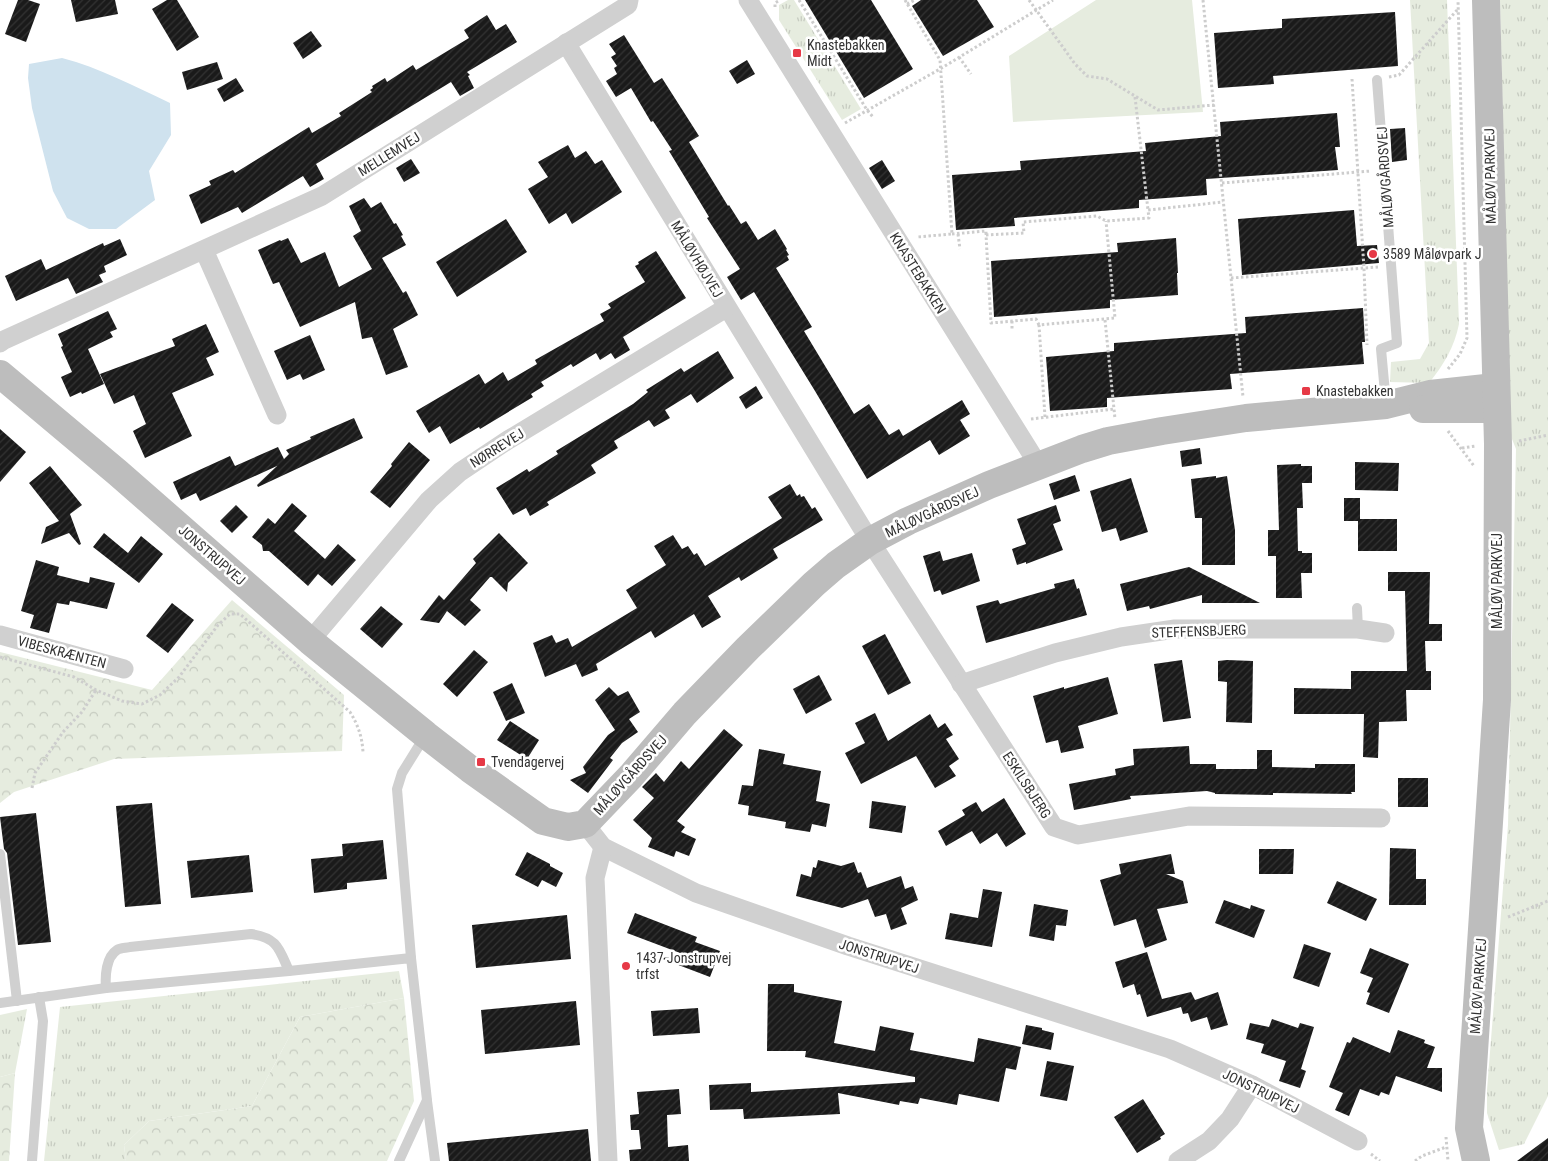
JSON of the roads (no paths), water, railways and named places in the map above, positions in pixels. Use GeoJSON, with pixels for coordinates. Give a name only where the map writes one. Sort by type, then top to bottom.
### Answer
{"type":"FeatureCollection","features":[{"type":"Feature","properties":{"kind":"street"},"geometry":{"type":"LineString","coordinates":[[566,43],[628,5],[629,0]]}},
{"type":"Feature","properties":{"kind":"street","name":"MÅLØV PARKVEJ"},"geometry":{"type":"LineString","coordinates":[[1476,1161],[1469,1128],[1497,700],[1496,398],[1486,0]]}},
{"type":"Feature","properties":{"kind":"street","name":"KNASTEBAKKEN"},"geometry":{"type":"LineString","coordinates":[[751,1],[830,132],[1039,466]]}},
{"type":"Feature","properties":{"kind":"street","name":"MELLEMVEJ"},"geometry":{"type":"LineString","coordinates":[[0,343],[322,196],[566,43]]}},
{"type":"Feature","properties":{"kind":"street","name":"MÅLØVHØJVEJ"},"geometry":{"type":"LineString","coordinates":[[566,43],[726,308],[870,541]]}},
{"type":"Feature","properties":{"kind":"street"},"geometry":{"type":"LineString","coordinates":[[204,250],[277,415]]}},
{"type":"Feature","properties":{"kind":"street","name":"NØRREVEJ"},"geometry":{"type":"LineString","coordinates":[[310,640],[429,500],[460,472],[726,308]]}},
{"type":"Feature","properties":{"kind":"street","name":"JONSTRUPVEJ"},"geometry":{"type":"LineString","coordinates":[[0,374],[310,640],[470,770],[544,821],[568,827],[585,824],[603,847],[696,893],[848,946],[1170,1049],[1252,1085],[1358,1141]]}},
{"type":"Feature","properties":{"kind":"street","name":"MÅLØVGÅRDSVEJ"},"geometry":{"type":"LineString","coordinates":[[585,824],[632,776],[684,713],[748,648],[836,565],[870,541],[908,521],[1082,448],[1117,439],[1246,418],[1386,404],[1431,410],[1442,401],[1496,398]]}},
{"type":"Feature","properties":{"kind":"street","name":"ESKILSBJERG"},"geometry":{"type":"LineString","coordinates":[[870,541],[1054,827],[1078,835],[1188,816],[1382,818]]}},
{"type":"Feature","properties":{"kind":"street","name":"STEFFENSBJERG"},"geometry":{"type":"LineString","coordinates":[[961,684],[1055,653],[1121,637],[1175,629],[1358,629],[1385,633]]}},
{"type":"Feature","properties":{"kind":"street","name":"VIBESKRÆNTEN"},"geometry":{"type":"LineString","coordinates":[[0,635],[124,669]]}},
{"type":"Feature","properties":{"kind":"street"},"geometry":{"type":"LineString","coordinates":[[603,847],[595,878],[608,1161]]}},
{"type":"Feature","properties":{"kind":"street"},"geometry":{"type":"LineString","coordinates":[[1178,1161],[1209,1141],[1230,1118],[1252,1085]]}},
{"type":"Feature","properties":{"kind":"lane","name":"MÅLØVGÅRDSVEJ"},"geometry":{"type":"LineString","coordinates":[[1377,80],[1397,343],[1381,349],[1386,404]]}},
{"type":"Feature","properties":{"kind":"lane"},"geometry":{"type":"LineString","coordinates":[[1357,608],[1358,629]]}},
{"type":"Feature","properties":{"kind":"lane"},"geometry":{"type":"LineString","coordinates":[[426,735],[402,773],[396,789],[411,958],[435,1161]]}},
{"type":"Feature","properties":{"kind":"lane"},"geometry":{"type":"LineString","coordinates":[[0,854],[17,1001]]}},
{"type":"Feature","properties":{"kind":"lane"},"geometry":{"type":"LineString","coordinates":[[106,988],[105,978],[108,963],[117,950],[251,934],[264,936],[275,943],[289,972]]}},
{"type":"Feature","properties":{"kind":"lane"},"geometry":{"type":"LineString","coordinates":[[0,1003],[106,988],[289,972],[411,958]]}},
{"type":"Feature","properties":{"kind":"lane"},"geometry":{"type":"LineString","coordinates":[[32,1161],[44,1021],[39,997]]}},
{"type":"Feature","properties":{"kind":"lane"},"geometry":{"type":"LineString","coordinates":[[399,1161],[427,1100]]}},
{"type":"Feature","properties":{"kind":"water"},"geometry":{"type":"Polygon","coordinates":[[[62,58],[103,72],[170,103],[171,135],[149,171],[155,200],[116,229],[89,229],[67,218],[53,191],[32,108],[28,78],[29,64],[62,58]]]}},
{"type":"Feature","properties":{"kind":"place","name":"Knastebakken Midt"},"geometry":{"type":"Point","coordinates":[797,53]}},
{"type":"Feature","properties":{"kind":"place","name":"3589 Måløvpark J"},"geometry":{"type":"Point","coordinates":[1373,254]}},
{"type":"Feature","properties":{"kind":"place","name":"Knastebakken"},"geometry":{"type":"Point","coordinates":[1306,391]}},
{"type":"Feature","properties":{"kind":"place","name":"Tvendagervej"},"geometry":{"type":"Point","coordinates":[481,762]}},
{"type":"Feature","properties":{"kind":"place","name":"1437 Jonstrupvej trfst"},"geometry":{"type":"Point","coordinates":[626,966]}}]}
